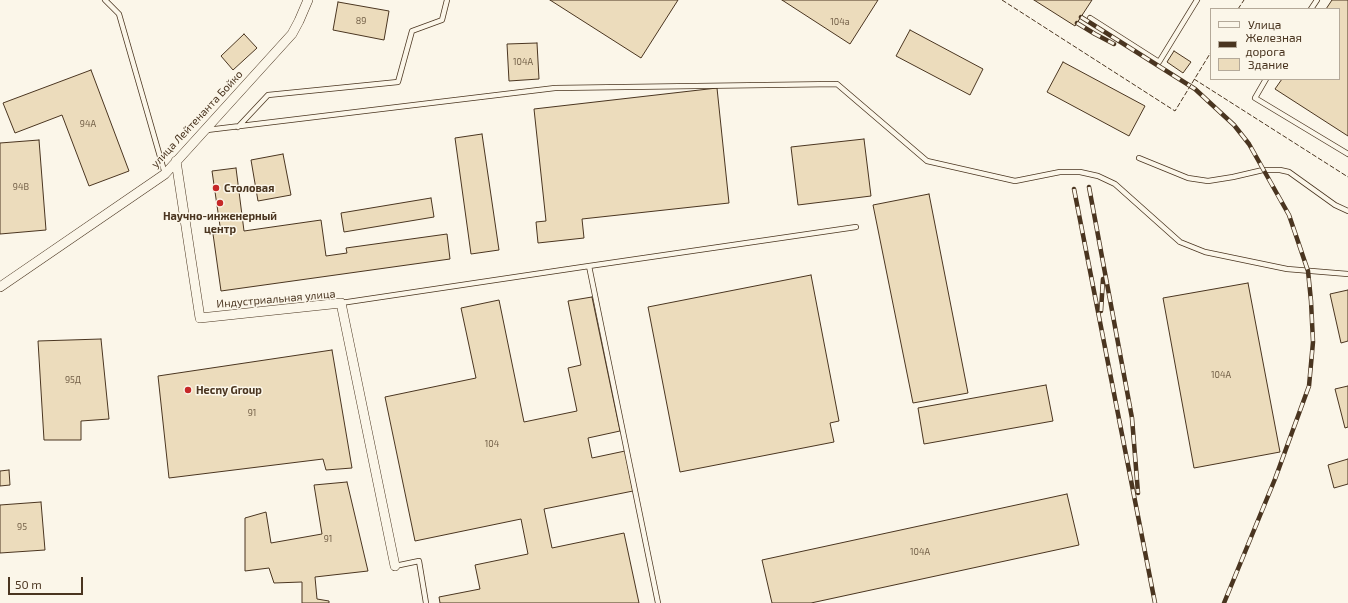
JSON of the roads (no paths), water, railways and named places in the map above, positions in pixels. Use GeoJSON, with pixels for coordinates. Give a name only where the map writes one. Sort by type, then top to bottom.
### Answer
{"type":"FeatureCollection","features":[{"type":"Feature","properties":{"kind":"street","name":"улица Лейтенанта Бойко"},"geometry":{"type":"LineString","coordinates":[[0,287],[164,174],[292,34],[308,0]]}},
{"type":"Feature","properties":{"kind":"street","name":"Индустриальная улица"},"geometry":{"type":"LineString","coordinates":[[176,161],[200,318],[341,303],[395,566]]}},
{"type":"Feature","properties":{"kind":"lane"},"geometry":{"type":"LineString","coordinates":[[105,0],[119,14],[164,174]]}},
{"type":"Feature","properties":{"kind":"lane"},"geometry":{"type":"LineString","coordinates":[[238,126],[268,95],[398,82],[412,31],[442,20],[447,0]]}},
{"type":"Feature","properties":{"kind":"lane"},"geometry":{"type":"LineString","coordinates":[[1090,18],[1159,62],[1197,0]]}},
{"type":"Feature","properties":{"kind":"lane"},"geometry":{"type":"LineString","coordinates":[[1265,80],[1255,98],[1348,154]]}},
{"type":"Feature","properties":{"kind":"lane"},"geometry":{"type":"LineString","coordinates":[[204,131],[555,88],[837,84],[927,161],[1015,181],[1060,172],[1080,172],[1098,176],[1115,184],[1180,242],[1205,252],[1287,269],[1348,274]]}},
{"type":"Feature","properties":{"kind":"lane"},"geometry":{"type":"LineString","coordinates":[[1139,158],[1188,178],[1208,181],[1263,170],[1280,170],[1289,172],[1335,204],[1348,211]]}},
{"type":"Feature","properties":{"kind":"lane"},"geometry":{"type":"LineString","coordinates":[[341,303],[856,227]]}},
{"type":"Feature","properties":{"kind":"lane"},"geometry":{"type":"LineString","coordinates":[[589,266],[658,603]]}},
{"type":"Feature","properties":{"kind":"lane"},"geometry":{"type":"LineString","coordinates":[[395,566],[419,561],[426,603]]}},
{"type":"Feature","properties":{"kind":"railway"},"geometry":{"type":"LineString","coordinates":[[1081,17],[1195,89],[1234,125],[1249,144],[1289,215],[1308,271],[1313,342],[1309,386],[1275,479],[1224,603]]}},
{"type":"Feature","properties":{"kind":"railway"},"geometry":{"type":"LineString","coordinates":[[1077,23],[1114,44]]}},
{"type":"Feature","properties":{"kind":"railway"},"geometry":{"type":"LineString","coordinates":[[1089,187],[1132,418],[1138,493]]}},
{"type":"Feature","properties":{"kind":"railway"},"geometry":{"type":"LineString","coordinates":[[1074,189],[1155,603]]}},
{"type":"Feature","properties":{"kind":"railway"},"geometry":{"type":"LineString","coordinates":[[1101,311],[1103,279]]}},
{"type":"Feature","properties":{"kind":"place","name":"Столовая"},"geometry":{"type":"Point","coordinates":[216,188]}},
{"type":"Feature","properties":{"kind":"place","name":"Научно-инженерный центр"},"geometry":{"type":"Point","coordinates":[220,203]}},
{"type":"Feature","properties":{"kind":"place","name":"Hecny Group"},"geometry":{"type":"Point","coordinates":[188,390]}}]}
